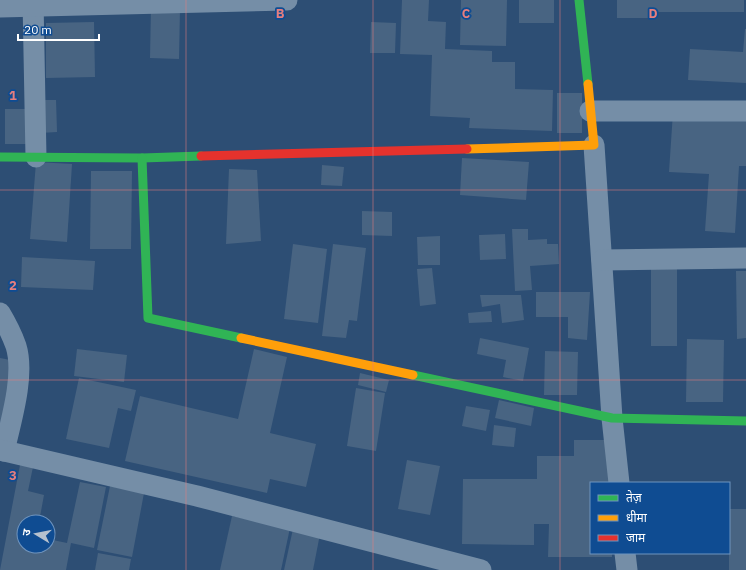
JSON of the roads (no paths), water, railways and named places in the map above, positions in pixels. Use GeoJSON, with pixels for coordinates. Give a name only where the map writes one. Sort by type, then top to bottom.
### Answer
{"type":"FeatureCollection","features":[{"type":"Feature","properties":{"kind":"street"},"geometry":{"type":"LineString","coordinates":[[0,7],[33,3],[287,0]]}},
{"type":"Feature","properties":{"kind":"street"},"geometry":{"type":"LineString","coordinates":[[579,0],[594,145],[612,418],[619,482]]}},
{"type":"Feature","properties":{"kind":"street"},"geometry":{"type":"LineString","coordinates":[[33,3],[36,157]]}},
{"type":"Feature","properties":{"kind":"street"},"geometry":{"type":"LineString","coordinates":[[590,111],[746,111]]}},
{"type":"Feature","properties":{"kind":"street"},"geometry":{"type":"LineString","coordinates":[[0,158],[142,158],[594,145]]}},
{"type":"Feature","properties":{"kind":"street"},"geometry":{"type":"LineString","coordinates":[[142,158],[148,318],[612,418],[746,421]]}},
{"type":"Feature","properties":{"kind":"street"},"geometry":{"type":"LineString","coordinates":[[602,260],[746,258]]}},
{"type":"Feature","properties":{"kind":"street"},"geometry":{"type":"LineString","coordinates":[[0,313],[16,347],[19,374],[17,394],[2,450],[197,496],[481,570]]}},
{"type":"Feature","properties":{"kind":"street"},"geometry":{"type":"LineString","coordinates":[[625,554],[627,570]]}}]}
